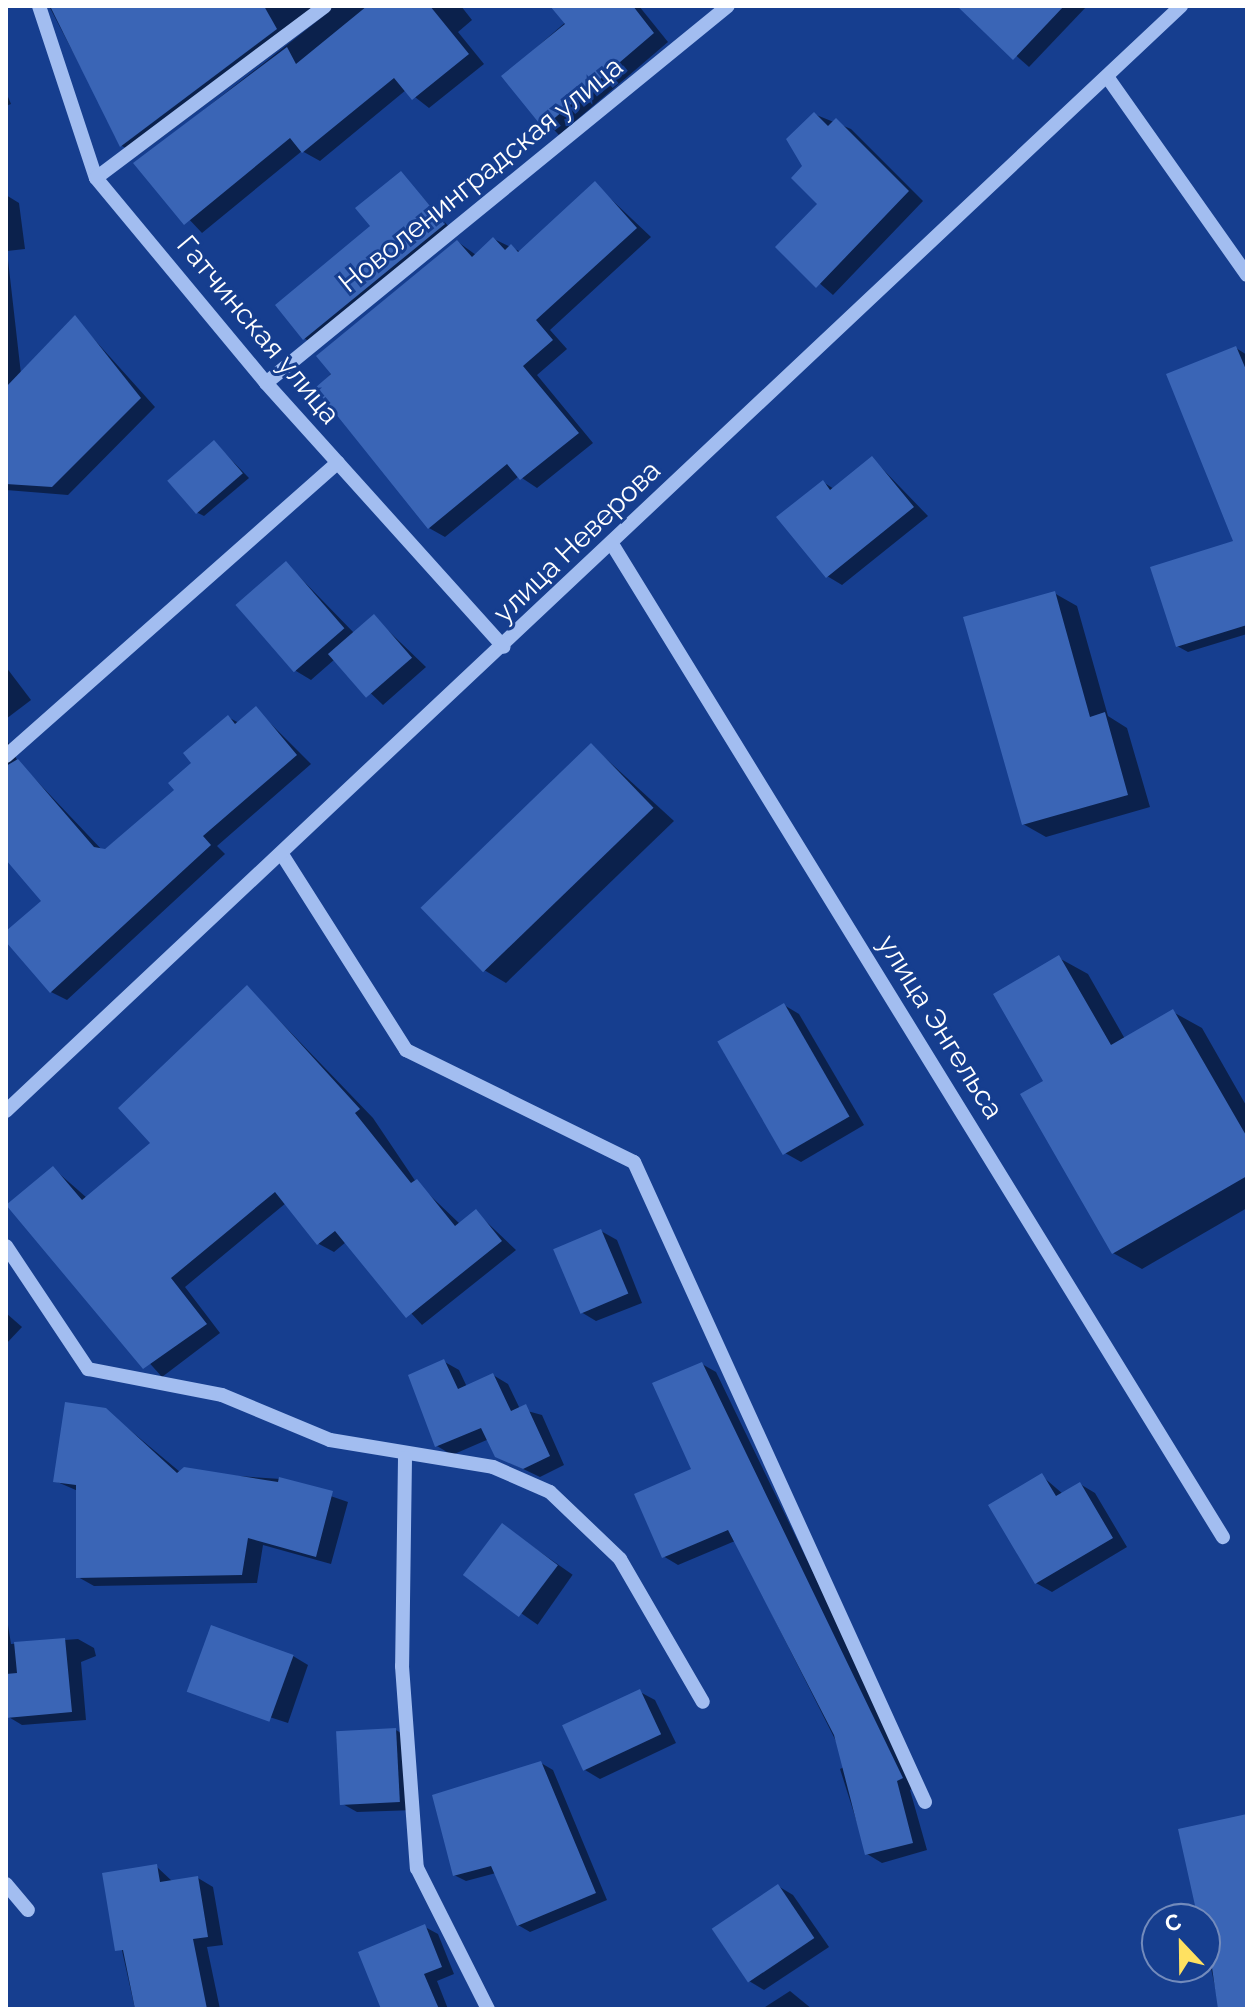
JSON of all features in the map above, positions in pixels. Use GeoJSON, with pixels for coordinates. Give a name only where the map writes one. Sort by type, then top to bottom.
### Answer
{"type":"FeatureCollection","features":[{"type":"Feature","properties":{"kind":"street","name":"Гатчинская улица"},"geometry":{"type":"LineString","coordinates":[[39,6],[96,178],[266,383],[504,647]]}},
{"type":"Feature","properties":{"kind":"street"},"geometry":{"type":"LineString","coordinates":[[96,178],[325,6]]}},
{"type":"Feature","properties":{"kind":"street","name":"Новоленинградская улица"},"geometry":{"type":"LineString","coordinates":[[266,383],[728,6]]}},
{"type":"Feature","properties":{"kind":"street","name":"улица Неверова"},"geometry":{"type":"LineString","coordinates":[[6,1111],[283,856],[1181,6]]}},
{"type":"Feature","properties":{"kind":"street"},"geometry":{"type":"LineString","coordinates":[[1108,78],[1247,275]]}},
{"type":"Feature","properties":{"kind":"street"},"geometry":{"type":"LineString","coordinates":[[6,756],[338,462]]}},
{"type":"Feature","properties":{"kind":"street","name":"улица Энгельса"},"geometry":{"type":"LineString","coordinates":[[612,544],[1223,1537]]}},
{"type":"Feature","properties":{"kind":"street"},"geometry":{"type":"LineString","coordinates":[[283,856],[406,1050],[634,1162],[925,1802]]}},
{"type":"Feature","properties":{"kind":"street"},"geometry":{"type":"LineString","coordinates":[[6,1246],[88,1369],[222,1395],[330,1440],[405,1458],[493,1467],[550,1492],[620,1559],[703,1702]]}},
{"type":"Feature","properties":{"kind":"street"},"geometry":{"type":"LineString","coordinates":[[405,1458],[402,1666],[417,1868],[488,2009]]}},
{"type":"Feature","properties":{"kind":"street"},"geometry":{"type":"LineString","coordinates":[[6,1884],[28,1910]]}},
{"type":"Feature","properties":{"kind":"building"},"geometry":{"type":"Polygon","coordinates":[[[50,6],[264,6],[277,29],[120,147],[50,6]]]}},
{"type":"Feature","properties":{"kind":"building"},"geometry":{"type":"Polygon","coordinates":[[[367,6],[430,6],[469,54],[412,100],[394,78],[302,153],[290,138],[184,225],[133,163],[287,47],[296,64],[367,6]]]}},
{"type":"Feature","properties":{"kind":"building"},"geometry":{"type":"Polygon","coordinates":[[[550,6],[633,6],[654,33],[543,128],[501,76],[565,24],[550,6]]]}},
{"type":"Feature","properties":{"kind":"building"},"geometry":{"type":"Polygon","coordinates":[[[957,6],[1064,6],[1013,60],[957,6]]]}},
{"type":"Feature","properties":{"kind":"building"},"geometry":{"type":"Polygon","coordinates":[[[814,112],[828,126],[836,118],[909,191],[816,288],[775,247],[817,204],[791,178],[802,166],[786,139],[814,112]]]}},
{"type":"Feature","properties":{"kind":"building"},"geometry":{"type":"Polygon","coordinates":[[[401,171],[445,224],[303,340],[275,305],[370,226],[355,208],[401,171]]]}},
{"type":"Feature","properties":{"kind":"building"},"geometry":{"type":"Polygon","coordinates":[[[595,181],[637,228],[536,320],[553,340],[523,366],[579,433],[520,480],[507,464],[428,529],[315,388],[331,374],[316,356],[457,240],[472,257],[493,237],[505,250],[511,244],[518,252],[595,181]]]}},
{"type":"Feature","properties":{"kind":"building"},"geometry":{"type":"Polygon","coordinates":[[[75,315],[141,398],[52,487],[6,484],[6,387],[75,315]]]}},
{"type":"Feature","properties":{"kind":"building"},"geometry":{"type":"Polygon","coordinates":[[[1236,346],[1247,372],[1247,625],[1176,647],[1150,567],[1233,541],[1166,374],[1236,346]]]}},
{"type":"Feature","properties":{"kind":"building"},"geometry":{"type":"Polygon","coordinates":[[[214,440],[243,473],[196,514],[167,481],[214,440]]]}},
{"type":"Feature","properties":{"kind":"building"},"geometry":{"type":"Polygon","coordinates":[[[872,456],[914,507],[826,578],[776,517],[823,480],[830,490],[872,456]]]}},
{"type":"Feature","properties":{"kind":"building"},"geometry":{"type":"Polygon","coordinates":[[[286,561],[344,628],[294,672],[235,605],[286,561]]]}},
{"type":"Feature","properties":{"kind":"building"},"geometry":{"type":"Polygon","coordinates":[[[1055,591],[1090,717],[1105,712],[1128,795],[1022,825],[963,617],[1055,591]]]}},
{"type":"Feature","properties":{"kind":"building"},"geometry":{"type":"Polygon","coordinates":[[[374,614],[412,658],[366,698],[328,654],[374,614]]]}},
{"type":"Feature","properties":{"kind":"building"},"geometry":{"type":"Polygon","coordinates":[[[256,706],[297,755],[203,836],[211,845],[50,993],[6,942],[6,931],[41,901],[6,860],[6,766],[18,759],[94,847],[105,849],[174,790],[168,783],[191,763],[183,753],[228,715],[235,724],[256,706]]]}},
{"type":"Feature","properties":{"kind":"building"},"geometry":{"type":"Polygon","coordinates":[[[591,743],[654,808],[483,972],[421,908],[591,743]]]}},
{"type":"Feature","properties":{"kind":"building"},"geometry":{"type":"Polygon","coordinates":[[[1059,955],[1111,1045],[1173,1009],[1247,1137],[1247,1176],[1112,1254],[1020,1094],[1043,1081],[993,994],[1059,955]]]}},
{"type":"Feature","properties":{"kind":"building"},"geometry":{"type":"Polygon","coordinates":[[[247,985],[360,1109],[355,1113],[411,1183],[417,1179],[455,1226],[476,1209],[502,1241],[406,1318],[335,1231],[317,1245],[275,1192],[171,1278],[207,1324],[143,1369],[6,1205],[53,1166],[82,1200],[150,1143],[118,1108],[247,985]]]}},
{"type":"Feature","properties":{"kind":"building"},"geometry":{"type":"Polygon","coordinates":[[[784,1003],[850,1116],[783,1155],[717,1042],[784,1003]]]}},
{"type":"Feature","properties":{"kind":"building"},"geometry":{"type":"Polygon","coordinates":[[[601,1229],[628,1293],[580,1314],[553,1249],[601,1229]]]}},
{"type":"Feature","properties":{"kind":"building"},"geometry":{"type":"Polygon","coordinates":[[[444,1359],[458,1389],[493,1373],[511,1411],[526,1404],[550,1456],[523,1469],[495,1457],[481,1428],[435,1447],[408,1375],[444,1359]]]}},
{"type":"Feature","properties":{"kind":"building"},"geometry":{"type":"Polygon","coordinates":[[[702,1362],[903,1778],[897,1781],[913,1843],[865,1855],[834,1735],[728,1530],[662,1558],[634,1494],[691,1469],[652,1383],[702,1362]]]}},
{"type":"Feature","properties":{"kind":"building"},"geometry":{"type":"Polygon","coordinates":[[[65,1402],[106,1408],[177,1473],[184,1467],[278,1482],[279,1477],[333,1491],[316,1557],[248,1538],[242,1575],[76,1578],[76,1485],[53,1482],[65,1402]]]}},
{"type":"Feature","properties":{"kind":"building"},"geometry":{"type":"Polygon","coordinates":[[[1042,1473],[1056,1496],[1080,1482],[1113,1538],[1035,1584],[988,1505],[1042,1473]]]}},
{"type":"Feature","properties":{"kind":"building"},"geometry":{"type":"Polygon","coordinates":[[[502,1523],[558,1565],[519,1617],[463,1575],[502,1523]]]}},
{"type":"Feature","properties":{"kind":"building"},"geometry":{"type":"Polygon","coordinates":[[[211,1625],[294,1655],[269,1722],[187,1692],[211,1625]]]}},
{"type":"Feature","properties":{"kind":"building"},"geometry":{"type":"Polygon","coordinates":[[[65,1638],[72,1712],[6,1718],[6,1674],[17,1673],[14,1642],[65,1638]]]}},
{"type":"Feature","properties":{"kind":"building"},"geometry":{"type":"Polygon","coordinates":[[[640,1689],[661,1734],[583,1771],[562,1725],[640,1689]]]}},
{"type":"Feature","properties":{"kind":"building"},"geometry":{"type":"Polygon","coordinates":[[[396,1728],[400,1802],[340,1805],[336,1731],[396,1728]]]}},
{"type":"Feature","properties":{"kind":"building"},"geometry":{"type":"Polygon","coordinates":[[[541,1761],[596,1893],[517,1926],[491,1866],[453,1876],[432,1795],[541,1761]]]}},
{"type":"Feature","properties":{"kind":"building"},"geometry":{"type":"Polygon","coordinates":[[[1247,1814],[1247,2009],[1218,2009],[1214,1983],[1221,1983],[1221,1903],[1194,1903],[1178,1829],[1247,1814]]]}},
{"type":"Feature","properties":{"kind":"building"},"geometry":{"type":"Polygon","coordinates":[[[157,1864],[160,1882],[198,1876],[208,1937],[193,1939],[207,2009],[135,2009],[123,1950],[115,1951],[102,1873],[157,1864]]]}},
{"type":"Feature","properties":{"kind":"building"},"geometry":{"type":"Polygon","coordinates":[[[778,1884],[814,1938],[748,1983],[712,1929],[778,1884]]]}},
{"type":"Feature","properties":{"kind":"building"},"geometry":{"type":"Polygon","coordinates":[[[425,1924],[442,1967],[424,1974],[439,2009],[381,2009],[358,1952],[425,1924]]]}}]}
